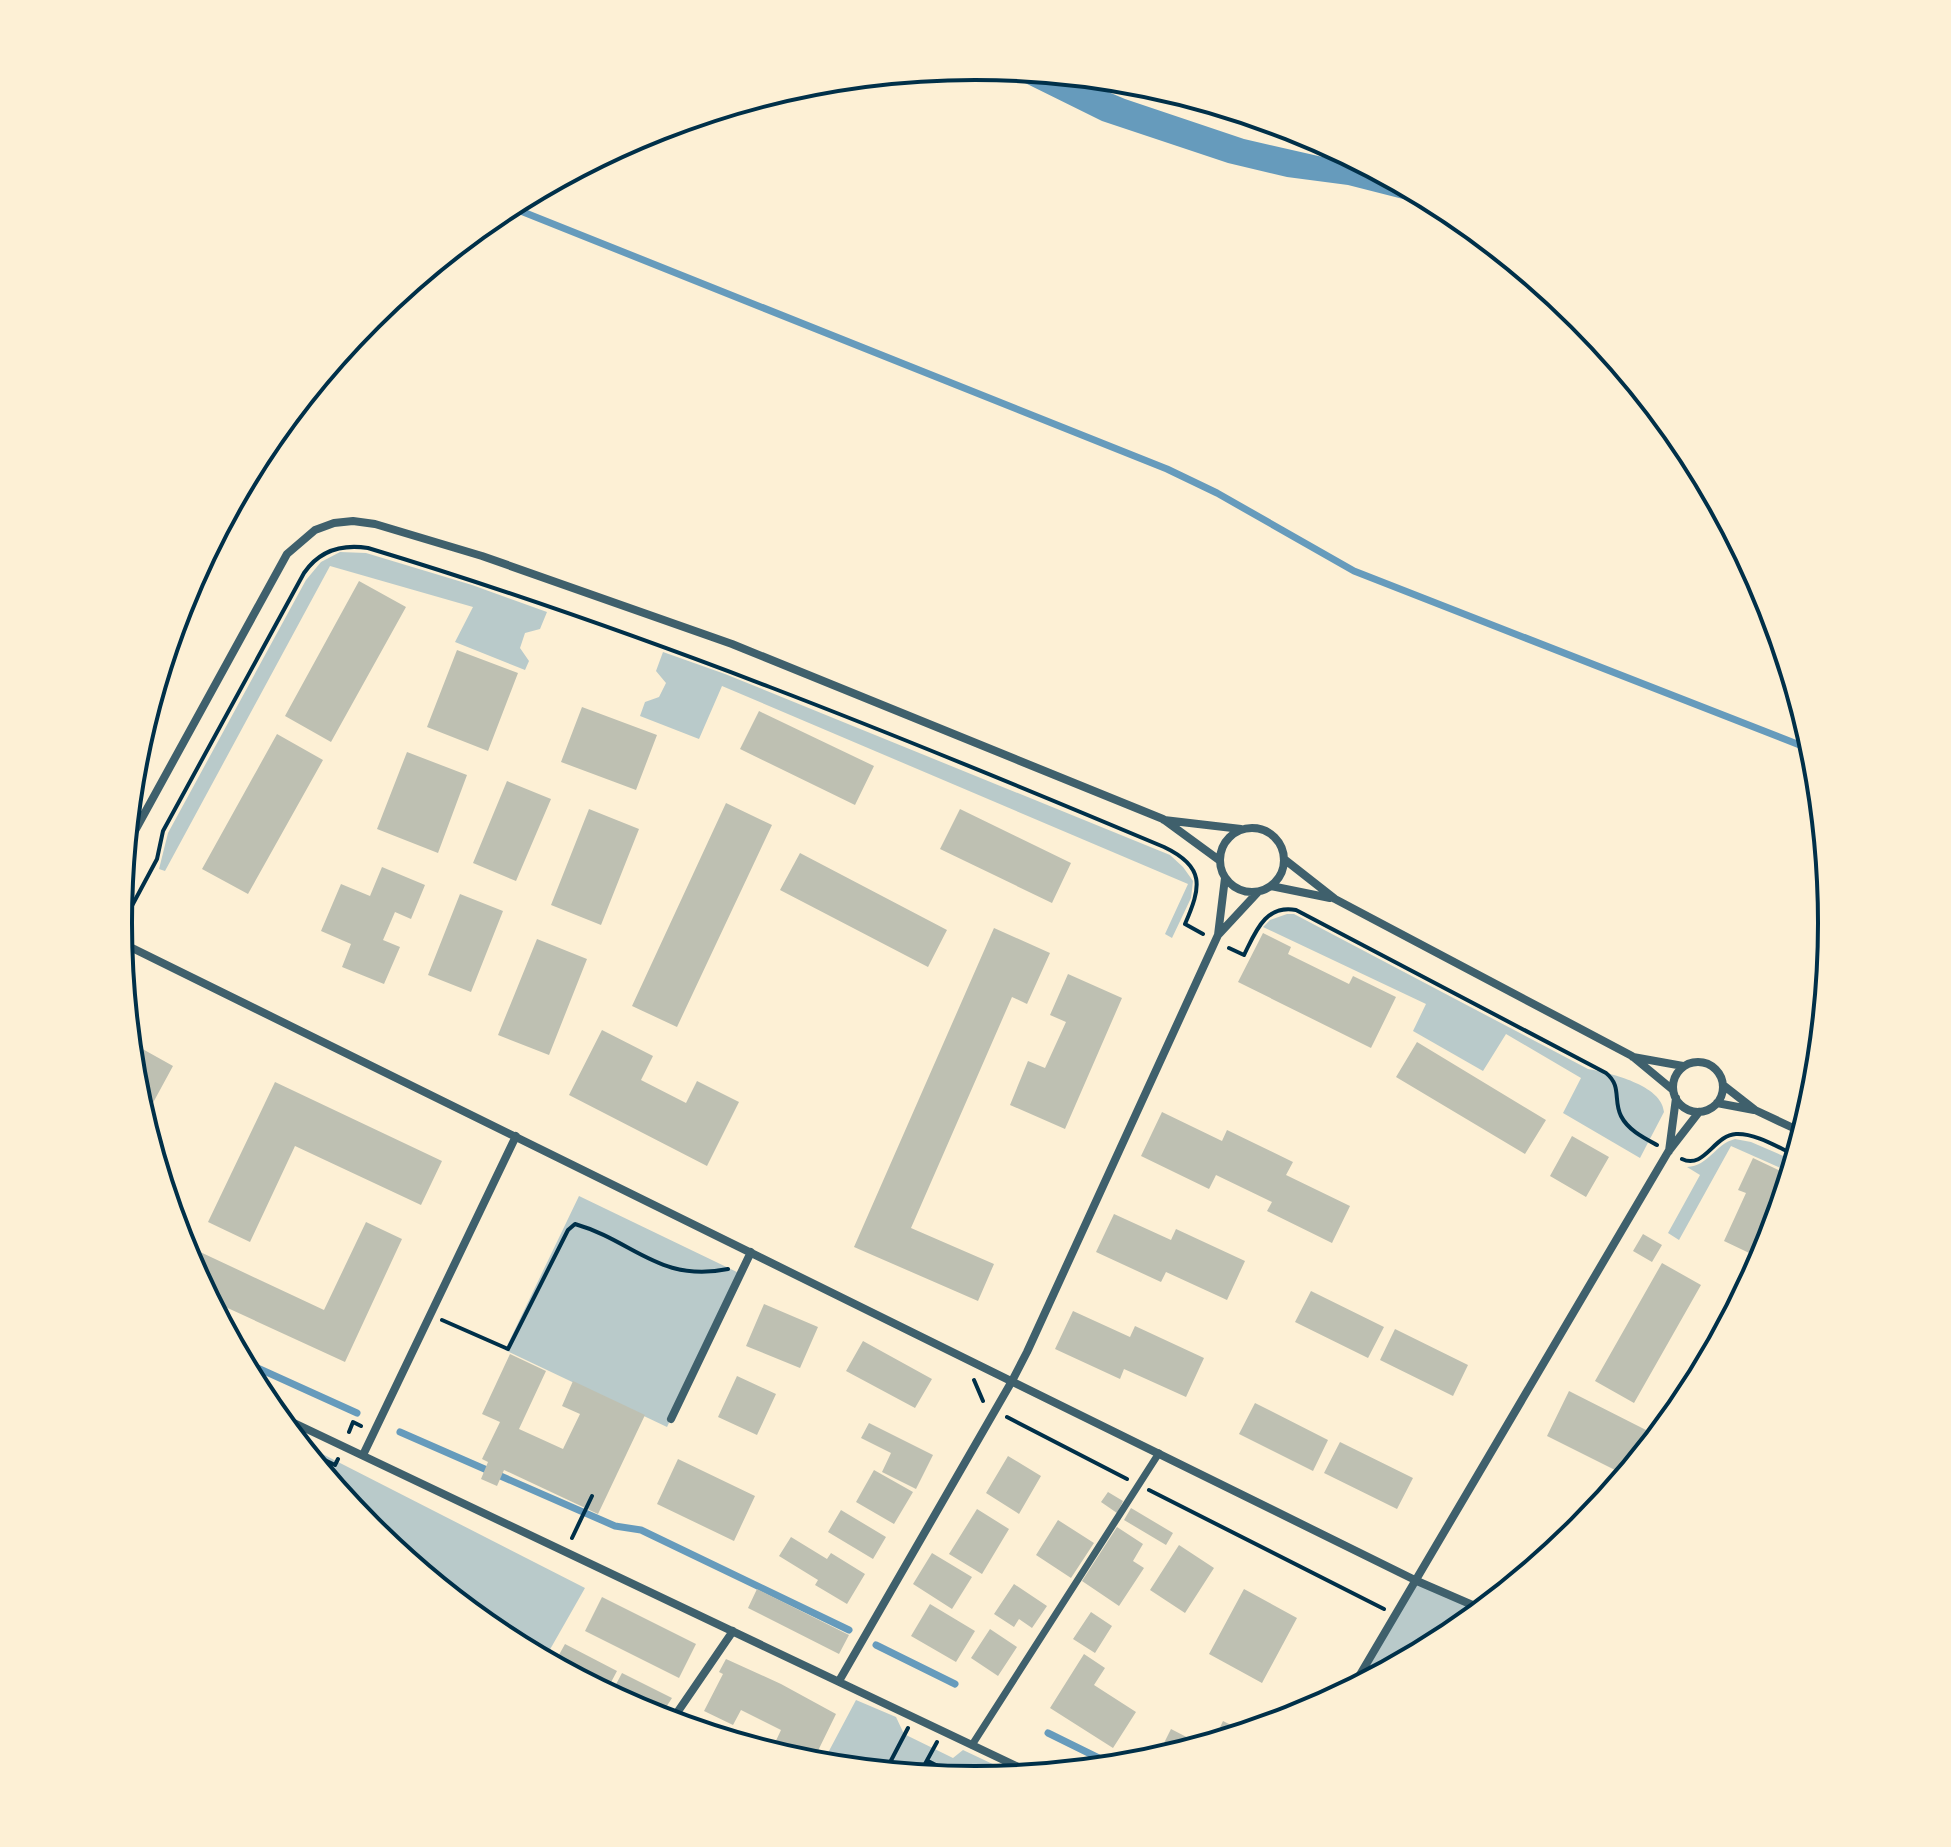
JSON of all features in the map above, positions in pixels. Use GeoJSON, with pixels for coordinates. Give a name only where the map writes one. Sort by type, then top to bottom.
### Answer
{"type":"FeatureCollection","features":[{"type":"Feature","properties":{"kind":"street"},"geometry":{"type":"LineString","coordinates":[[138,825],[287,554],[315,530],[334,523],[353,521],[375,524],[482,556],[732,644],[1163,819],[1219,860]]}},
{"type":"Feature","properties":{"kind":"street"},"geometry":{"type":"LineString","coordinates":[[1163,819],[1260,829],[1270,833],[1278,841],[1284,859],[1335,899],[1632,1056],[1674,1094],[1683,1107],[1699,1112]]}},
{"type":"Feature","properties":{"kind":"street"},"geometry":{"type":"LineString","coordinates":[[1217,938],[1225,878],[1219,860],[1220,852],[1227,839],[1241,829]]}},
{"type":"Feature","properties":{"kind":"street"},"geometry":{"type":"LineString","coordinates":[[839,1681],[1012,1381],[1217,938],[1258,892],[1277,879],[1284,859]]}},
{"type":"Feature","properties":{"kind":"street"},"geometry":{"type":"LineString","coordinates":[[1225,878],[1237,889],[1258,892]]}},
{"type":"Feature","properties":{"kind":"street"},"geometry":{"type":"LineString","coordinates":[[1271,886],[1335,899]]}},
{"type":"Feature","properties":{"kind":"street"},"geometry":{"type":"LineString","coordinates":[[133,948],[1417,1581],[1472,1605]]}},
{"type":"Feature","properties":{"kind":"street"},"geometry":{"type":"LineString","coordinates":[[1632,1056],[1683,1066],[1701,1062],[1710,1065],[1717,1070],[1723,1085],[1755,1110],[1793,1128]]}},
{"type":"Feature","properties":{"kind":"street"},"geometry":{"type":"LineString","coordinates":[[1668,1152],[1674,1080],[1683,1066]]}},
{"type":"Feature","properties":{"kind":"street"},"geometry":{"type":"LineString","coordinates":[[1717,1103],[1723,1085]]}},
{"type":"Feature","properties":{"kind":"street"},"geometry":{"type":"LineString","coordinates":[[1361,1674],[1668,1152],[1699,1112],[1717,1103],[1755,1110]]}},
{"type":"Feature","properties":{"kind":"street"},"geometry":{"type":"LineString","coordinates":[[363,1455],[516,1136]]}},
{"type":"Feature","properties":{"kind":"street"},"geometry":{"type":"LineString","coordinates":[[671,1419],[751,1252]]}},
{"type":"Feature","properties":{"kind":"street"},"geometry":{"type":"LineString","coordinates":[[297,1424],[1015,1766]]}},
{"type":"Feature","properties":{"kind":"street"},"geometry":{"type":"LineString","coordinates":[[972,1745],[1159,1453]]}},
{"type":"Feature","properties":{"kind":"street"},"geometry":{"type":"LineString","coordinates":[[677,1712],[733,1631]]}},
{"type":"Feature","properties":{"kind":"path"},"geometry":{"type":"LineString","coordinates":[[133,904],[157,859],[163,831],[307,569],[331,550],[352,546],[368,548],[474,580],[727,669],[1172,851],[1187,863],[1198,879],[1196,900],[1185,924],[1217,938],[1244,955],[1261,922],[1281,910],[1296,910],[1606,1073],[1616,1086],[1622,1118],[1637,1133],[1688,1162],[1696,1161],[1721,1138],[1738,1134],[1787,1152]]}},
{"type":"Feature","properties":{"kind":"path"},"geometry":{"type":"LineString","coordinates":[[430,1315],[508,1349],[568,1230],[575,1224],[680,1272],[706,1273],[727,1268],[740,1273]]}},
{"type":"Feature","properties":{"kind":"path"},"geometry":{"type":"LineString","coordinates":[[970,1377],[983,1402],[995,1411],[1396,1615]]}},
{"type":"Feature","properties":{"kind":"path"},"geometry":{"type":"LineString","coordinates":[[325,1460],[335,1465],[353,1422],[363,1427]]}},
{"type":"Feature","properties":{"kind":"path"},"geometry":{"type":"LineString","coordinates":[[565,1550],[592,1496]]}},
{"type":"Feature","properties":{"kind":"path"},"geometry":{"type":"LineString","coordinates":[[890,1762],[914,1717]]}},
{"type":"Feature","properties":{"kind":"path"},"geometry":{"type":"LineString","coordinates":[[925,1765],[943,1731]]}},
{"type":"Feature","properties":{"kind":"path"},"geometry":{"type":"LineString","coordinates":[[927,1761],[936,1766]]}},
{"type":"Feature","properties":{"kind":"shaded area"},"geometry":{"type":"Polygon","coordinates":[[[340,552],[366,553],[472,585],[547,612],[540,629],[525,633],[520,648],[529,661],[525,670],[455,642],[473,607],[330,566],[165,871],[159,869],[168,833],[306,580],[321,562],[340,552]]]}},
{"type":"Feature","properties":{"kind":"shaded area"},"geometry":{"type":"Polygon","coordinates":[[[663,652],[725,674],[1170,855],[1193,881],[1191,898],[1172,938],[1165,934],[1188,884],[722,686],[699,739],[640,716],[645,702],[659,697],[666,683],[656,671],[663,652]]]}},
{"type":"Feature","properties":{"kind":"shaded area"},"geometry":{"type":"Polygon","coordinates":[[[1294,914],[1588,1069],[1621,1077],[1654,1094],[1664,1112],[1640,1158],[1563,1113],[1581,1078],[1506,1034],[1483,1071],[1413,1031],[1426,1004],[1263,927],[1270,920],[1294,914]]]}},
{"type":"Feature","properties":{"kind":"shaded area"},"geometry":{"type":"Polygon","coordinates":[[[1735,1139],[1751,1142],[1786,1157],[1782,1169],[1731,1146],[1679,1240],[1668,1233],[1700,1175],[1687,1167],[1701,1163],[1735,1139]]]}},
{"type":"Feature","properties":{"kind":"shaded area"},"geometry":{"type":"Polygon","coordinates":[[[579,1196],[741,1274],[667,1427],[505,1350],[579,1196]]]}},
{"type":"Feature","properties":{"kind":"shaded area"},"geometry":{"type":"Polygon","coordinates":[[[318,1452],[585,1588],[549,1651],[462,1593],[419,1558],[379,1520],[318,1452]]]}},
{"type":"Feature","properties":{"kind":"shaded area"},"geometry":{"type":"Polygon","coordinates":[[[1416,1583],[1470,1607],[1397,1654],[1362,1673],[1416,1583]]]}},
{"type":"Feature","properties":{"kind":"shaded area"},"geometry":{"type":"Polygon","coordinates":[[[856,1700],[896,1717],[904,1734],[953,1758],[963,1750],[997,1766],[920,1765],[827,1754],[856,1700]]]}},
{"type":"Feature","properties":{"kind":"water"},"geometry":{"type":"Polygon","coordinates":[[[1023,82],[1103,90],[1244,139],[1331,159],[1409,201],[1348,185],[1287,177],[1228,163],[1102,121],[1023,82]]]}},
{"type":"Feature","properties":{"kind":"building"},"geometry":{"type":"Polygon","coordinates":[[[359,581],[406,607],[331,742],[285,716],[359,581]]]}},
{"type":"Feature","properties":{"kind":"building"},"geometry":{"type":"Polygon","coordinates":[[[457,650],[518,673],[488,751],[427,727],[457,650]]]}},
{"type":"Feature","properties":{"kind":"building"},"geometry":{"type":"Polygon","coordinates":[[[582,707],[657,735],[636,790],[561,762],[582,707]]]}},
{"type":"Feature","properties":{"kind":"building"},"geometry":{"type":"Polygon","coordinates":[[[759,711],[874,766],[855,805],[740,749],[759,711]]]}},
{"type":"Feature","properties":{"kind":"building"},"geometry":{"type":"Polygon","coordinates":[[[277,734],[323,760],[248,894],[202,869],[277,734]]]}},
{"type":"Feature","properties":{"kind":"building"},"geometry":{"type":"Polygon","coordinates":[[[407,752],[467,775],[438,853],[377,829],[407,752]]]}},
{"type":"Feature","properties":{"kind":"building"},"geometry":{"type":"Polygon","coordinates":[[[507,781],[551,799],[516,881],[473,863],[507,781]]]}},
{"type":"Feature","properties":{"kind":"building"},"geometry":{"type":"Polygon","coordinates":[[[726,803],[772,825],[677,1027],[632,1006],[726,803]]]}},
{"type":"Feature","properties":{"kind":"building"},"geometry":{"type":"Polygon","coordinates":[[[589,809],[639,829],[601,925],[551,905],[589,809]]]}},
{"type":"Feature","properties":{"kind":"building"},"geometry":{"type":"Polygon","coordinates":[[[960,809],[1071,863],[1052,903],[940,849],[960,809]]]}},
{"type":"Feature","properties":{"kind":"building"},"geometry":{"type":"Polygon","coordinates":[[[800,853],[947,930],[928,967],[780,890],[800,853]]]}},
{"type":"Feature","properties":{"kind":"building"},"geometry":{"type":"Polygon","coordinates":[[[382,867],[425,885],[411,919],[395,912],[383,940],[400,947],[384,984],[342,967],[351,944],[321,931],[341,884],[370,896],[382,867]]]}},
{"type":"Feature","properties":{"kind":"building"},"geometry":{"type":"Polygon","coordinates":[[[460,894],[503,911],[471,992],[428,975],[460,894]]]}},
{"type":"Feature","properties":{"kind":"building"},"geometry":{"type":"Polygon","coordinates":[[[994,928],[1050,953],[1027,1004],[1012,997],[911,1228],[994,1264],[978,1301],[854,1247],[994,928]]]}},
{"type":"Feature","properties":{"kind":"building"},"geometry":{"type":"Polygon","coordinates":[[[1263,933],[1291,947],[1288,954],[1349,984],[1353,976],[1396,997],[1371,1048],[1238,982],[1263,933]]]}},
{"type":"Feature","properties":{"kind":"building"},"geometry":{"type":"Polygon","coordinates":[[[537,939],[587,959],[549,1055],[498,1035],[537,939]]]}},
{"type":"Feature","properties":{"kind":"building"},"geometry":{"type":"Polygon","coordinates":[[[1068,974],[1122,998],[1065,1129],[1010,1105],[1028,1061],[1045,1068],[1066,1022],[1050,1015],[1068,974]]]}},
{"type":"Feature","properties":{"kind":"building"},"geometry":{"type":"Polygon","coordinates":[[[602,1030],[653,1056],[641,1080],[686,1103],[697,1081],[739,1102],[707,1166],[569,1095],[602,1030]]]}},
{"type":"Feature","properties":{"kind":"building"},"geometry":{"type":"Polygon","coordinates":[[[1417,1042],[1546,1120],[1525,1154],[1396,1077],[1417,1042]]]}},
{"type":"Feature","properties":{"kind":"building"},"geometry":{"type":"Polygon","coordinates":[[[141,1048],[173,1066],[152,1105],[141,1048]]]}},
{"type":"Feature","properties":{"kind":"building"},"geometry":{"type":"Polygon","coordinates":[[[275,1082],[442,1161],[421,1205],[295,1146],[250,1242],[208,1222],[275,1082]]]}},
{"type":"Feature","properties":{"kind":"building"},"geometry":{"type":"Polygon","coordinates":[[[1162,1112],[1222,1141],[1227,1130],[1293,1162],[1286,1175],[1350,1206],[1332,1243],[1267,1211],[1272,1202],[1216,1175],[1209,1189],[1141,1156],[1162,1112]]]}},
{"type":"Feature","properties":{"kind":"building"},"geometry":{"type":"Polygon","coordinates":[[[1572,1136],[1609,1157],[1586,1197],[1550,1176],[1572,1136]]]}},
{"type":"Feature","properties":{"kind":"building"},"geometry":{"type":"Polygon","coordinates":[[[1753,1158],[1781,1171],[1751,1254],[1724,1241],[1746,1193],[1738,1190],[1753,1158]]]}},
{"type":"Feature","properties":{"kind":"building"},"geometry":{"type":"Polygon","coordinates":[[[1114,1214],[1171,1240],[1176,1229],[1245,1261],[1227,1300],[1166,1272],[1161,1282],[1096,1252],[1114,1214]]]}},
{"type":"Feature","properties":{"kind":"building"},"geometry":{"type":"Polygon","coordinates":[[[366,1222],[402,1239],[345,1362],[224,1306],[198,1251],[324,1310],[366,1222]]]}},
{"type":"Feature","properties":{"kind":"building"},"geometry":{"type":"Polygon","coordinates":[[[1643,1234],[1662,1245],[1652,1262],[1633,1251],[1643,1234]]]}},
{"type":"Feature","properties":{"kind":"building"},"geometry":{"type":"Polygon","coordinates":[[[1662,1263],[1701,1285],[1634,1403],[1595,1381],[1662,1263]]]}},
{"type":"Feature","properties":{"kind":"building"},"geometry":{"type":"Polygon","coordinates":[[[1311,1291],[1384,1327],[1368,1358],[1295,1322],[1311,1291]]]}},
{"type":"Feature","properties":{"kind":"building"},"geometry":{"type":"Polygon","coordinates":[[[764,1304],[818,1327],[800,1368],[746,1346],[764,1304]]]}},
{"type":"Feature","properties":{"kind":"building"},"geometry":{"type":"Polygon","coordinates":[[[1073,1311],[1130,1337],[1135,1326],[1204,1358],[1186,1397],[1124,1369],[1120,1379],[1055,1349],[1073,1311]]]}},
{"type":"Feature","properties":{"kind":"building"},"geometry":{"type":"Polygon","coordinates":[[[1395,1329],[1468,1365],[1453,1396],[1380,1360],[1395,1329]]]}},
{"type":"Feature","properties":{"kind":"building"},"geometry":{"type":"Polygon","coordinates":[[[863,1341],[932,1379],[915,1408],[846,1371],[863,1341]]]}},
{"type":"Feature","properties":{"kind":"building"},"geometry":{"type":"Polygon","coordinates":[[[510,1354],[546,1371],[519,1429],[563,1449],[580,1414],[562,1406],[573,1381],[645,1415],[598,1514],[504,1470],[497,1486],[481,1479],[488,1462],[482,1459],[500,1422],[482,1414],[510,1354]]]}},
{"type":"Feature","properties":{"kind":"building"},"geometry":{"type":"Polygon","coordinates":[[[737,1376],[776,1394],[757,1435],[718,1417],[737,1376]]]}},
{"type":"Feature","properties":{"kind":"building"},"geometry":{"type":"Polygon","coordinates":[[[1569,1391],[1648,1431],[1617,1471],[1547,1436],[1569,1391]]]}},
{"type":"Feature","properties":{"kind":"building"},"geometry":{"type":"Polygon","coordinates":[[[1255,1403],[1328,1440],[1313,1471],[1239,1434],[1255,1403]]]}},
{"type":"Feature","properties":{"kind":"building"},"geometry":{"type":"Polygon","coordinates":[[[869,1423],[933,1455],[916,1489],[882,1472],[891,1453],[861,1438],[869,1423]]]}},
{"type":"Feature","properties":{"kind":"building"},"geometry":{"type":"Polygon","coordinates":[[[1340,1442],[1413,1478],[1397,1509],[1324,1473],[1340,1442]]]}},
{"type":"Feature","properties":{"kind":"building"},"geometry":{"type":"Polygon","coordinates":[[[1008,1456],[1041,1476],[1019,1514],[986,1493],[1008,1456]]]}},
{"type":"Feature","properties":{"kind":"building"},"geometry":{"type":"Polygon","coordinates":[[[678,1459],[755,1496],[734,1541],[657,1504],[678,1459]]]}},
{"type":"Feature","properties":{"kind":"building"},"geometry":{"type":"Polygon","coordinates":[[[874,1470],[913,1492],[894,1524],[856,1502],[874,1470]]]}},
{"type":"Feature","properties":{"kind":"building"},"geometry":{"type":"Polygon","coordinates":[[[1108,1492],[1123,1501],[1117,1513],[1101,1502],[1108,1492]]]}},
{"type":"Feature","properties":{"kind":"building"},"geometry":{"type":"Polygon","coordinates":[[[1131,1508],[1173,1533],[1166,1545],[1124,1520],[1131,1508]]]}},
{"type":"Feature","properties":{"kind":"building"},"geometry":{"type":"Polygon","coordinates":[[[977,1509],[1009,1529],[982,1574],[949,1554],[977,1509]]]}},
{"type":"Feature","properties":{"kind":"building"},"geometry":{"type":"Polygon","coordinates":[[[841,1510],[886,1537],[873,1559],[828,1532],[841,1510]]]}},
{"type":"Feature","properties":{"kind":"building"},"geometry":{"type":"Polygon","coordinates":[[[1058,1520],[1094,1543],[1071,1578],[1036,1555],[1058,1520]]]}},
{"type":"Feature","properties":{"kind":"building"},"geometry":{"type":"Polygon","coordinates":[[[1117,1527],[1143,1544],[1133,1561],[1144,1568],[1119,1606],[1082,1581],[1117,1527]]]}},
{"type":"Feature","properties":{"kind":"building"},"geometry":{"type":"Polygon","coordinates":[[[791,1537],[827,1559],[831,1553],[865,1574],[847,1604],[815,1585],[818,1580],[779,1556],[791,1537]]]}},
{"type":"Feature","properties":{"kind":"building"},"geometry":{"type":"Polygon","coordinates":[[[1179,1545],[1214,1568],[1185,1613],[1150,1590],[1179,1545]]]}},
{"type":"Feature","properties":{"kind":"building"},"geometry":{"type":"Polygon","coordinates":[[[932,1553],[972,1577],[952,1609],[913,1584],[932,1553]]]}},
{"type":"Feature","properties":{"kind":"building"},"geometry":{"type":"Polygon","coordinates":[[[1014,1584],[1047,1606],[1032,1628],[1019,1619],[1014,1627],[994,1614],[1014,1584]]]}},
{"type":"Feature","properties":{"kind":"building"},"geometry":{"type":"Polygon","coordinates":[[[757,1589],[849,1635],[839,1654],[748,1608],[757,1589]]]}},
{"type":"Feature","properties":{"kind":"building"},"geometry":{"type":"Polygon","coordinates":[[[1244,1589],[1297,1618],[1262,1683],[1209,1654],[1244,1589]]]}},
{"type":"Feature","properties":{"kind":"building"},"geometry":{"type":"Polygon","coordinates":[[[602,1597],[696,1644],[679,1678],[585,1631],[602,1597]]]}},
{"type":"Feature","properties":{"kind":"building"},"geometry":{"type":"Polygon","coordinates":[[[930,1604],[975,1631],[956,1662],[911,1636],[930,1604]]]}},
{"type":"Feature","properties":{"kind":"building"},"geometry":{"type":"Polygon","coordinates":[[[1091,1612],[1112,1626],[1095,1653],[1073,1639],[1091,1612]]]}},
{"type":"Feature","properties":{"kind":"building"},"geometry":{"type":"Polygon","coordinates":[[[990,1629],[1017,1647],[998,1676],[971,1658],[990,1629]]]}},
{"type":"Feature","properties":{"kind":"building"},"geometry":{"type":"Polygon","coordinates":[[[565,1644],[617,1671],[610,1684],[558,1656],[565,1644]]]}},
{"type":"Feature","properties":{"kind":"building"},"geometry":{"type":"Polygon","coordinates":[[[1084,1654],[1105,1668],[1094,1685],[1136,1712],[1113,1748],[1050,1708],[1084,1654]]]}},
{"type":"Feature","properties":{"kind":"building"},"geometry":{"type":"Polygon","coordinates":[[[726,1659],[836,1714],[817,1752],[775,1742],[781,1730],[741,1710],[733,1725],[704,1711],[723,1674],[719,1672],[726,1659]]]}},
{"type":"Feature","properties":{"kind":"building"},"geometry":{"type":"Polygon","coordinates":[[[622,1673],[672,1698],[666,1708],[615,1686],[622,1673]]]}},
{"type":"Feature","properties":{"kind":"building"},"geometry":{"type":"Polygon","coordinates":[[[1223,1721],[1233,1726],[1218,1731],[1223,1721]]]}},
{"type":"Feature","properties":{"kind":"building"},"geometry":{"type":"Polygon","coordinates":[[[1171,1729],[1190,1739],[1163,1746],[1171,1729]]]}},
{"type":"Feature","properties":{"kind":"waterway"},"geometry":{"type":"LineString","coordinates":[[523,212],[1167,469],[1217,493],[1354,571],[1800,745]]}},
{"type":"Feature","properties":{"kind":"waterway"},"geometry":{"type":"LineString","coordinates":[[260,1369],[357,1413]]}},
{"type":"Feature","properties":{"kind":"waterway"},"geometry":{"type":"LineString","coordinates":[[400,1432],[615,1526],[641,1530],[849,1630]]}},
{"type":"Feature","properties":{"kind":"waterway"},"geometry":{"type":"LineString","coordinates":[[876,1645],[955,1684]]}},
{"type":"Feature","properties":{"kind":"waterway"},"geometry":{"type":"LineString","coordinates":[[1048,1733],[1099,1758]]}}]}
